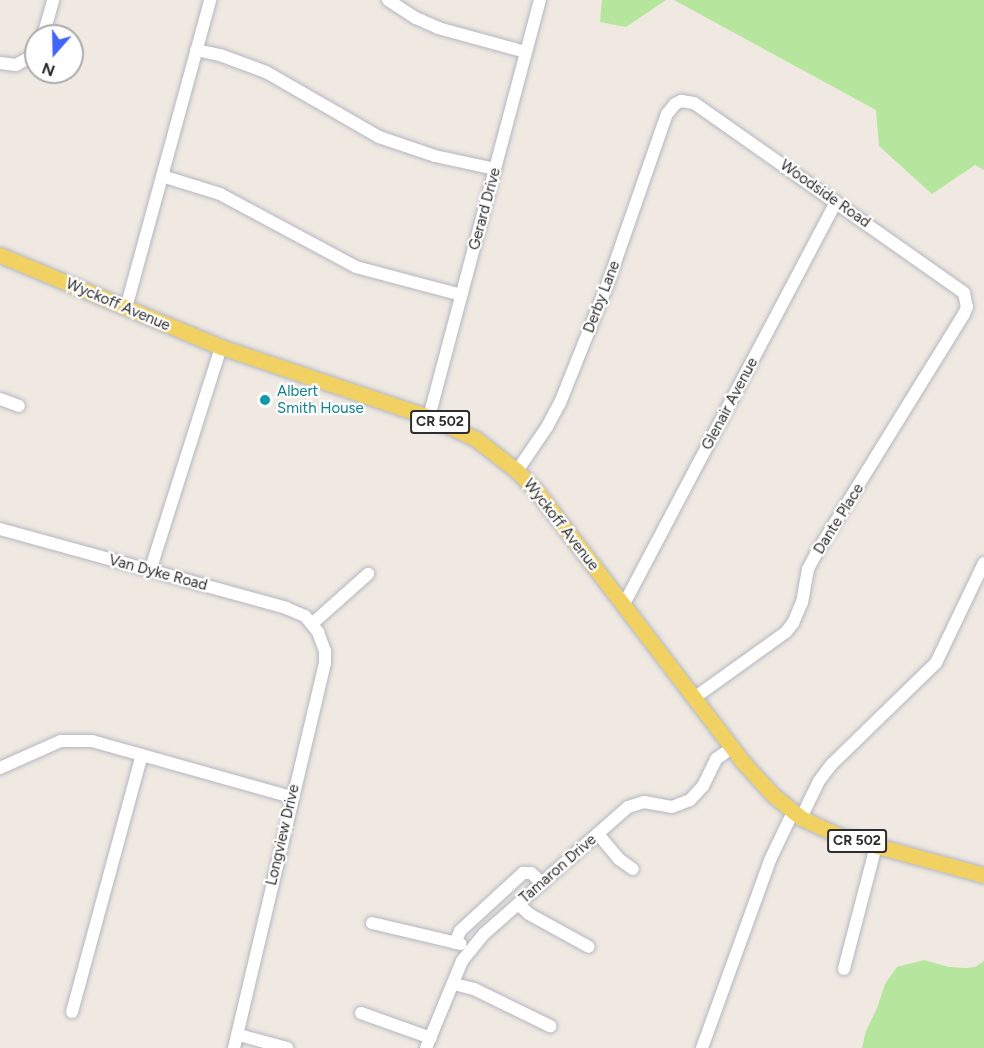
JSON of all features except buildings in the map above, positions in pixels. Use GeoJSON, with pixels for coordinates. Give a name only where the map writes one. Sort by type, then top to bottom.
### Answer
{"type":"FeatureCollection","features":[{"type":"Feature","properties":{"kind":"main road","name":"Wyckoff Avenue"},"geometry":{"type":"LineString","coordinates":[[0,255],[221,348],[429,417],[476,439],[517,471],[538,493],[732,748],[773,795],[797,815]]}},
{"type":"Feature","properties":{"kind":"main road","name":"CR 502"},"geometry":{"type":"LineString","coordinates":[[797,815],[840,836],[984,875]]}},
{"type":"Feature","properties":{"kind":"street"},"geometry":{"type":"LineString","coordinates":[[46,24],[53,0]]}},
{"type":"Feature","properties":{"kind":"street"},"geometry":{"type":"LineString","coordinates":[[126,309],[210,0]]}},
{"type":"Feature","properties":{"kind":"street"},"geometry":{"type":"LineString","coordinates":[[388,0],[416,18],[438,28],[526,52]]}},
{"type":"Feature","properties":{"kind":"street","name":"Gerard Drive"},"geometry":{"type":"LineString","coordinates":[[429,417],[540,0]]}},
{"type":"Feature","properties":{"kind":"street"},"geometry":{"type":"LineString","coordinates":[[196,50],[220,55],[266,72],[379,138],[435,156],[495,169]]}},
{"type":"Feature","properties":{"kind":"street"},"geometry":{"type":"LineString","coordinates":[[0,63],[24,62]]}},
{"type":"Feature","properties":{"kind":"street","name":"Woodside Road"},"geometry":{"type":"LineString","coordinates":[[667,114],[675,104],[681,101],[694,103],[960,288],[967,300],[964,314]]}},
{"type":"Feature","properties":{"kind":"street","name":"Derby Lane"},"geometry":{"type":"LineString","coordinates":[[517,471],[543,435],[560,404],[608,283],[667,114]]}},
{"type":"Feature","properties":{"kind":"street"},"geometry":{"type":"LineString","coordinates":[[162,176],[220,194],[356,267],[461,296]]}},
{"type":"Feature","properties":{"kind":"street","name":"Glenair Avenue"},"geometry":{"type":"LineString","coordinates":[[623,606],[836,202]]}},
{"type":"Feature","properties":{"kind":"street","name":"Dante Place"},"geometry":{"type":"LineString","coordinates":[[694,698],[786,632],[794,623],[802,602],[808,569],[816,554],[964,314]]}},
{"type":"Feature","properties":{"kind":"street"},"geometry":{"type":"LineString","coordinates":[[150,571],[221,348]]}},
{"type":"Feature","properties":{"kind":"street"},"geometry":{"type":"LineString","coordinates":[[0,399],[19,406]]}},
{"type":"Feature","properties":{"kind":"street","name":"Van Dyke Road"},"geometry":{"type":"LineString","coordinates":[[0,530],[295,611],[312,623]]}},
{"type":"Feature","properties":{"kind":"street"},"geometry":{"type":"LineString","coordinates":[[702,1048],[770,860],[832,764],[936,663],[984,563]]}},
{"type":"Feature","properties":{"kind":"street"},"geometry":{"type":"LineString","coordinates":[[312,623],[368,574]]}},
{"type":"Feature","properties":{"kind":"street","name":"Longview Drive"},"geometry":{"type":"LineString","coordinates":[[234,1048],[291,796],[325,663],[323,641],[312,623]]}},
{"type":"Feature","properties":{"kind":"street"},"geometry":{"type":"LineString","coordinates":[[0,768],[45,746],[76,740],[142,755],[291,796]]}},
{"type":"Feature","properties":{"kind":"street","name":"Tamaron Drive"},"geometry":{"type":"LineString","coordinates":[[429,1043],[471,947],[635,804],[672,807],[690,800],[703,786],[716,759],[732,748]]}},
{"type":"Feature","properties":{"kind":"street"},"geometry":{"type":"LineString","coordinates":[[72,1012],[142,755]]}},
{"type":"Feature","properties":{"kind":"street"},"geometry":{"type":"LineString","coordinates":[[598,834],[619,859],[633,869]]}},
{"type":"Feature","properties":{"kind":"street"},"geometry":{"type":"LineString","coordinates":[[844,969],[876,846]]}},
{"type":"Feature","properties":{"kind":"street"},"geometry":{"type":"LineString","coordinates":[[455,943],[460,931],[518,876],[531,873],[542,883]]}},
{"type":"Feature","properties":{"kind":"street"},"geometry":{"type":"LineString","coordinates":[[518,904],[529,914],[589,947]]}},
{"type":"Feature","properties":{"kind":"street"},"geometry":{"type":"LineString","coordinates":[[372,923],[471,947]]}},
{"type":"Feature","properties":{"kind":"street"},"geometry":{"type":"LineString","coordinates":[[454,984],[474,989],[550,1026]]}},
{"type":"Feature","properties":{"kind":"street"},"geometry":{"type":"LineString","coordinates":[[361,1013],[429,1043]]}},
{"type":"Feature","properties":{"kind":"street"},"geometry":{"type":"LineString","coordinates":[[238,1035],[287,1048]]}},
{"type":"Feature","properties":{"kind":"green space"},"geometry":{"type":"Polygon","coordinates":[[[602,0],[666,0],[626,27],[600,22],[602,0]]]}},
{"type":"Feature","properties":{"kind":"green space"},"geometry":{"type":"Polygon","coordinates":[[[674,0],[984,0],[984,170],[975,165],[932,194],[879,146],[876,110],[674,0]]]}},
{"type":"Feature","properties":{"kind":"green space"},"geometry":{"type":"Polygon","coordinates":[[[924,960],[949,967],[967,968],[975,967],[984,961],[984,1048],[862,1048],[866,1031],[885,984],[897,967],[924,960]]]}},
{"type":"Feature","properties":{"kind":"place","name":"Albert Smith House"},"geometry":{"type":"Point","coordinates":[265,400]}}]}
